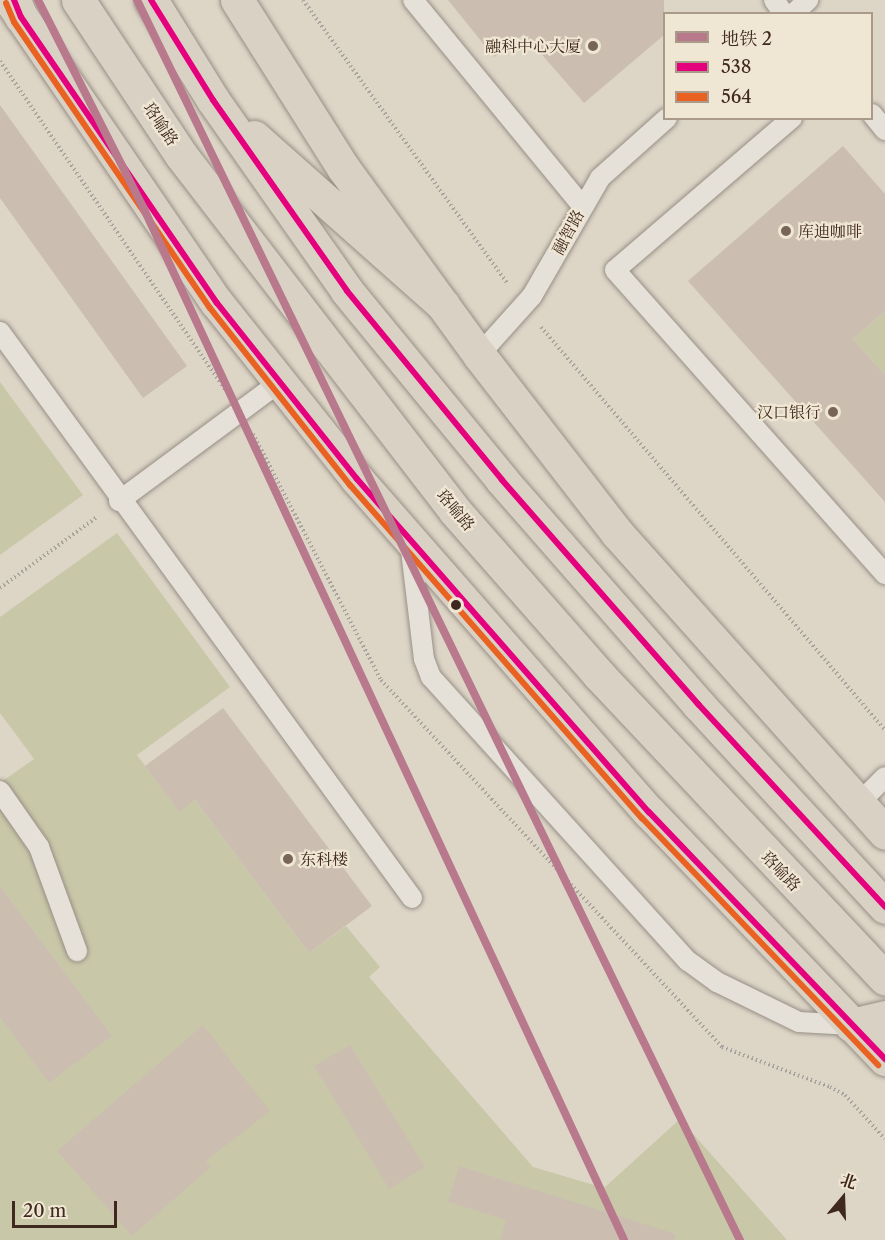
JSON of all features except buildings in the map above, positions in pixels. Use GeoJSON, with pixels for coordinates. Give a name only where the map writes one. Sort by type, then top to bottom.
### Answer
{"type":"FeatureCollection","features":[{"type":"Feature","properties":{"kind":"main road","name":"珞喻路"},"geometry":{"type":"LineString","coordinates":[[78,0],[188,164],[455,511],[598,675],[885,978]]}},
{"type":"Feature","properties":{"kind":"main road"},"geometry":{"type":"LineString","coordinates":[[151,0],[213,100],[347,291],[502,480],[698,704],[885,907]]}},
{"type":"Feature","properties":{"kind":"main road"},"geometry":{"type":"LineString","coordinates":[[237,0],[344,169],[479,354],[617,533],[885,833]]}},
{"type":"Feature","properties":{"kind":"main road"},"geometry":{"type":"LineString","coordinates":[[15,6],[217,303],[280,382],[410,539],[650,812],[885,1059]]}},
{"type":"Feature","properties":{"kind":"main road"},"geometry":{"type":"LineString","coordinates":[[213,100],[443,305]]}},
{"type":"Feature","properties":{"kind":"main road"},"geometry":{"type":"LineString","coordinates":[[851,1025],[885,1017]]}},
{"type":"Feature","properties":{"kind":"lane"},"geometry":{"type":"LineString","coordinates":[[413,0],[582,206]]}},
{"type":"Feature","properties":{"kind":"lane"},"geometry":{"type":"LineString","coordinates":[[795,12],[808,0]]}},
{"type":"Feature","properties":{"kind":"lane"},"geometry":{"type":"LineString","coordinates":[[873,115],[885,130]]}},
{"type":"Feature","properties":{"kind":"lane","name":"融智路"},"geometry":{"type":"LineString","coordinates":[[479,354],[524,307],[582,206],[613,164],[666,120]]}},
{"type":"Feature","properties":{"kind":"lane"},"geometry":{"type":"LineString","coordinates":[[790,120],[615,270],[885,574]]}},
{"type":"Feature","properties":{"kind":"lane"},"geometry":{"type":"LineString","coordinates":[[0,332],[119,501],[412,898]]}},
{"type":"Feature","properties":{"kind":"lane"},"geometry":{"type":"LineString","coordinates":[[119,501],[280,382]]}},
{"type":"Feature","properties":{"kind":"lane"},"geometry":{"type":"LineString","coordinates":[[410,539],[424,659],[431,677],[688,961],[717,982],[799,1022],[851,1025]]}},
{"type":"Feature","properties":{"kind":"lane"},"geometry":{"type":"LineString","coordinates":[[858,804],[885,777]]}},
{"type":"Feature","properties":{"kind":"lane"},"geometry":{"type":"LineString","coordinates":[[0,791],[39,847],[77,951]]}},
{"type":"Feature","properties":{"kind":"path"},"geometry":{"type":"LineString","coordinates":[[303,0],[524,307],[885,730]]}},
{"type":"Feature","properties":{"kind":"path"},"geometry":{"type":"LineString","coordinates":[[0,588],[119,501]]}},
{"type":"Feature","properties":{"kind":"green space"},"geometry":{"type":"Polygon","coordinates":[[[885,311],[885,375],[853,339],[885,311]]]}},
{"type":"Feature","properties":{"kind":"green space"},"geometry":{"type":"Polygon","coordinates":[[[0,382],[83,495],[0,555],[0,382]]]}},
{"type":"Feature","properties":{"kind":"green space"},"geometry":{"type":"Polygon","coordinates":[[[117,533],[230,687],[137,755],[179,811],[195,800],[309,953],[346,926],[380,967],[369,977],[533,1167],[604,1188],[680,1119],[787,1240],[0,1240],[0,783],[34,759],[0,713],[0,617],[117,533]]]}},
{"type":"Feature","properties":{"kind":"metro line","name":"2"},"geometry":{"type":"LineString","coordinates":[[38,0],[144,209],[624,1240]]}},
{"type":"Feature","properties":{"kind":"metro line","name":"2"},"geometry":{"type":"LineString","coordinates":[[137,0],[740,1240]]}},
{"type":"Feature","properties":{"kind":"transit line","name":"538"},"geometry":{"type":"LineString","coordinates":[[14,0],[21,17],[217,303],[357,479],[649,812],[885,1059]]}},
{"type":"Feature","properties":{"kind":"transit line","name":"538"},"geometry":{"type":"LineString","coordinates":[[151,0],[213,100],[347,291],[502,480],[698,704],[885,907]]}},
{"type":"Feature","properties":{"kind":"transit line","name":"564"},"geometry":{"type":"LineString","coordinates":[[6,3],[14,22],[210,308],[350,485],[642,818],[878,1065]]}},
{"type":"Feature","properties":{"kind":"place","name":"融科中心大厦"},"geometry":{"type":"Point","coordinates":[593,46]}},
{"type":"Feature","properties":{"kind":"place","name":"库迪咖啡"},"geometry":{"type":"Point","coordinates":[786,231]}},
{"type":"Feature","properties":{"kind":"place","name":"汉口银行"},"geometry":{"type":"Point","coordinates":[833,412]}},
{"type":"Feature","properties":{"kind":"place","name":"东科楼"},"geometry":{"type":"Point","coordinates":[288,859]}}]}
